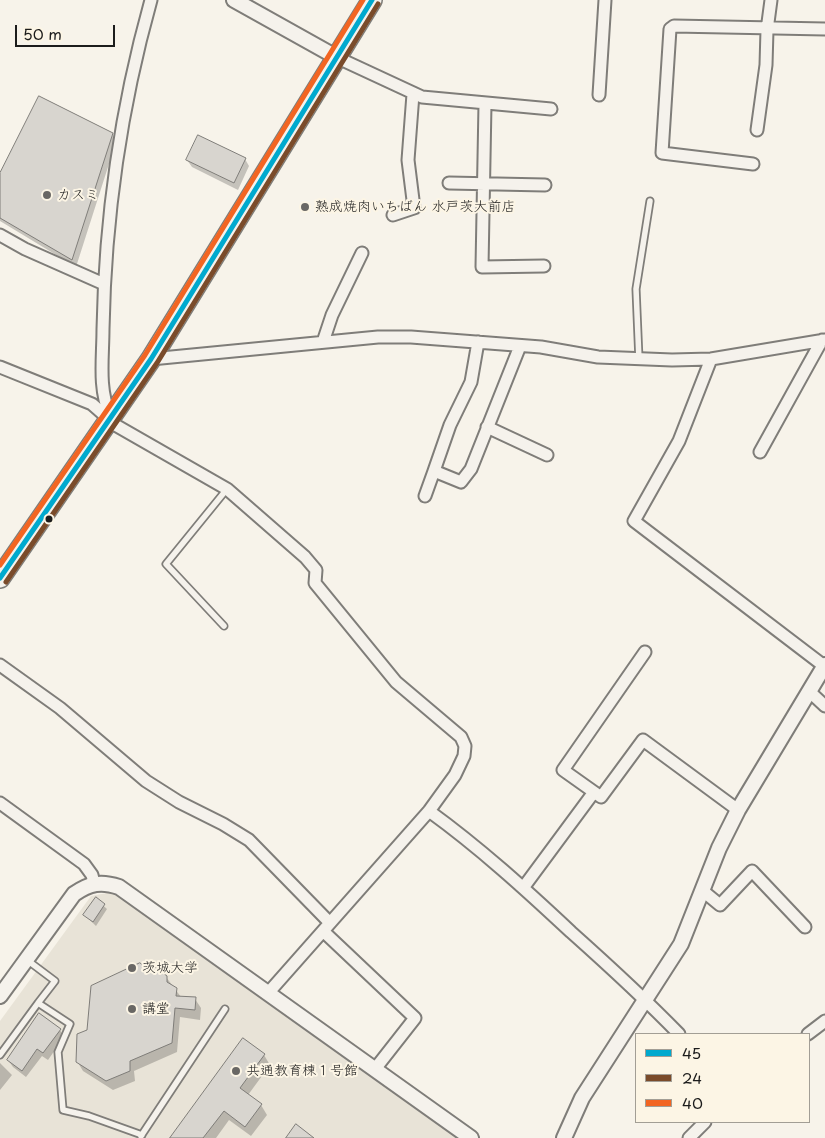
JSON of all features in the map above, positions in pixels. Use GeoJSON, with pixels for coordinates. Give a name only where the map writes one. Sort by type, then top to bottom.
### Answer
{"type":"FeatureCollection","features":[{"type":"Feature","properties":{"kind":"highway"},"geometry":{"type":"LineString","coordinates":[[0,578],[151,359],[372,0]]}},
{"type":"Feature","properties":{"kind":"street"},"geometry":{"type":"LineString","coordinates":[[111,419],[103,394],[104,284],[118,150],[132,74],[151,0]]}},
{"type":"Feature","properties":{"kind":"street"},"geometry":{"type":"LineString","coordinates":[[234,0],[338,58],[422,98],[550,109]]}},
{"type":"Feature","properties":{"kind":"street"},"geometry":{"type":"LineString","coordinates":[[599,95],[605,0]]}},
{"type":"Feature","properties":{"kind":"street"},"geometry":{"type":"LineString","coordinates":[[757,130],[766,66],[767,30],[772,0]]}},
{"type":"Feature","properties":{"kind":"street"},"geometry":{"type":"LineString","coordinates":[[753,164],[662,153],[670,29],[674,26],[767,30],[825,29]]}},
{"type":"Feature","properties":{"kind":"street"},"geometry":{"type":"LineString","coordinates":[[393,215],[414,208],[408,160],[413,94]]}},
{"type":"Feature","properties":{"kind":"street"},"geometry":{"type":"LineString","coordinates":[[485,104],[482,267],[544,266]]}},
{"type":"Feature","properties":{"kind":"street"},"geometry":{"type":"LineString","coordinates":[[449,182],[545,185]]}},
{"type":"Feature","properties":{"kind":"street"},"geometry":{"type":"LineString","coordinates":[[0,235],[25,249],[104,284]]}},
{"type":"Feature","properties":{"kind":"street"},"geometry":{"type":"LineString","coordinates":[[323,342],[332,315],[362,253]]}},
{"type":"Feature","properties":{"kind":"street"},"geometry":{"type":"LineString","coordinates":[[151,359],[378,337],[540,347],[598,357],[639,360],[711,359],[824,340]]}},
{"type":"Feature","properties":{"kind":"street"},"geometry":{"type":"LineString","coordinates":[[760,452],[824,340]]}},
{"type":"Feature","properties":{"kind":"street"},"geometry":{"type":"LineString","coordinates":[[424,496],[450,425],[471,382],[478,342]]}},
{"type":"Feature","properties":{"kind":"street"},"geometry":{"type":"LineString","coordinates":[[434,471],[461,482],[471,469],[520,346]]}},
{"type":"Feature","properties":{"kind":"street"},"geometry":{"type":"LineString","coordinates":[[564,1138],[582,1098],[680,944],[719,848],[738,810],[824,666],[634,522],[679,441],[711,359]]}},
{"type":"Feature","properties":{"kind":"street"},"geometry":{"type":"LineString","coordinates":[[0,367],[92,404],[117,426],[228,490],[305,557],[316,570],[315,583],[396,682],[462,737],[465,746],[464,756],[455,775],[429,811],[269,992]]}},
{"type":"Feature","properties":{"kind":"street"},"geometry":{"type":"LineString","coordinates":[[487,427],[547,456]]}},
{"type":"Feature","properties":{"kind":"street"},"geometry":{"type":"LineString","coordinates":[[645,652],[563,770],[602,797],[643,740],[738,810]]}},
{"type":"Feature","properties":{"kind":"street"},"geometry":{"type":"LineString","coordinates":[[0,665],[60,708],[146,781],[179,802],[224,824],[248,840],[327,927],[415,1018],[375,1069]]}},
{"type":"Feature","properties":{"kind":"street"},"geometry":{"type":"LineString","coordinates":[[810,692],[825,706]]}},
{"type":"Feature","properties":{"kind":"street"},"geometry":{"type":"LineString","coordinates":[[523,888],[594,792]]}},
{"type":"Feature","properties":{"kind":"street"},"geometry":{"type":"LineString","coordinates":[[0,803],[84,864],[92,875],[94,883]]}},
{"type":"Feature","properties":{"kind":"street"},"geometry":{"type":"LineString","coordinates":[[429,811],[476,845],[646,1000],[678,1033]]}},
{"type":"Feature","properties":{"kind":"street"},"geometry":{"type":"LineString","coordinates":[[703,891],[720,905],[752,871],[805,926]]}},
{"type":"Feature","properties":{"kind":"street"},"geometry":{"type":"LineString","coordinates":[[0,996],[74,894],[94,883],[119,887],[269,992],[471,1138]]}},
{"type":"Feature","properties":{"kind":"street"},"geometry":{"type":"LineString","coordinates":[[809,1033],[825,1021]]}},
{"type":"Feature","properties":{"kind":"street"},"geometry":{"type":"LineString","coordinates":[[689,1138],[704,1123]]}},
{"type":"Feature","properties":{"kind":"lane"},"geometry":{"type":"LineString","coordinates":[[639,360],[636,289],[650,201]]}},
{"type":"Feature","properties":{"kind":"lane"},"geometry":{"type":"LineString","coordinates":[[224,626],[166,564],[228,490]]}},
{"type":"Feature","properties":{"kind":"lane"},"geometry":{"type":"LineString","coordinates":[[0,1055],[55,981],[26,960]]}},
{"type":"Feature","properties":{"kind":"lane"},"geometry":{"type":"LineString","coordinates":[[38,1003],[70,1024],[58,1052],[63,1110],[89,1116],[141,1136],[225,1009]]}},
{"type":"Feature","properties":{"kind":"shaded area","name":"茨城大学"},"geometry":{"type":"Polygon","coordinates":[[[118,891],[461,1138],[0,1138],[0,1021],[91,896],[118,891]]]}},
{"type":"Feature","properties":{"kind":"building","name":"カスミ"},"geometry":{"type":"Polygon","coordinates":[[[39,96],[113,133],[72,260],[0,218],[0,173],[39,96]]]}},
{"type":"Feature","properties":{"kind":"building"},"geometry":{"type":"Polygon","coordinates":[[[198,135],[246,158],[234,183],[186,160],[198,135]]]}},
{"type":"Feature","properties":{"kind":"building"},"geometry":{"type":"Polygon","coordinates":[[[96,897],[105,904],[93,922],[83,915],[96,897]]]}},
{"type":"Feature","properties":{"kind":"building","name":"講堂"},"geometry":{"type":"Polygon","coordinates":[[[140,963],[150,969],[155,967],[167,976],[167,982],[177,988],[176,996],[196,997],[195,1010],[175,1008],[172,1043],[130,1061],[130,1071],[106,1081],[76,1062],[77,1034],[87,1030],[91,986],[140,963]]]}},
{"type":"Feature","properties":{"kind":"building"},"geometry":{"type":"Polygon","coordinates":[[[39,1013],[61,1029],[43,1053],[37,1049],[22,1071],[7,1060],[39,1013]]]}},
{"type":"Feature","properties":{"kind":"building","name":"共通教育棟１号館"},"geometry":{"type":"Polygon","coordinates":[[[243,1038],[265,1054],[240,1088],[262,1104],[245,1127],[224,1111],[203,1138],[170,1138],[243,1038]]]}},
{"type":"Feature","properties":{"kind":"building"},"geometry":{"type":"Polygon","coordinates":[[[296,1124],[314,1138],[286,1138],[296,1124]]]}},
{"type":"Feature","properties":{"kind":"transit line","name":"40"},"geometry":{"type":"LineString","coordinates":[[0,565],[145,355],[363,0]]}},
{"type":"Feature","properties":{"kind":"transit line","name":"45"},"geometry":{"type":"LineString","coordinates":[[0,578],[151,359],[372,0]]}},
{"type":"Feature","properties":{"kind":"transit line","name":"24"},"geometry":{"type":"LineString","coordinates":[[6,582],[157,363],[378,4]]}},
{"type":"Feature","properties":{"kind":"place","name":"カスミ"},"geometry":{"type":"Point","coordinates":[47,195]}},
{"type":"Feature","properties":{"kind":"place","name":"熟成焼肉いちばん 水戸茨大前店"},"geometry":{"type":"Point","coordinates":[305,207]}},
{"type":"Feature","properties":{"kind":"place","name":"茨城大学"},"geometry":{"type":"Point","coordinates":[132,968]}},
{"type":"Feature","properties":{"kind":"place","name":"講堂"},"geometry":{"type":"Point","coordinates":[132,1009]}},
{"type":"Feature","properties":{"kind":"place","name":"共通教育棟１号館"},"geometry":{"type":"Point","coordinates":[236,1071]}}]}
